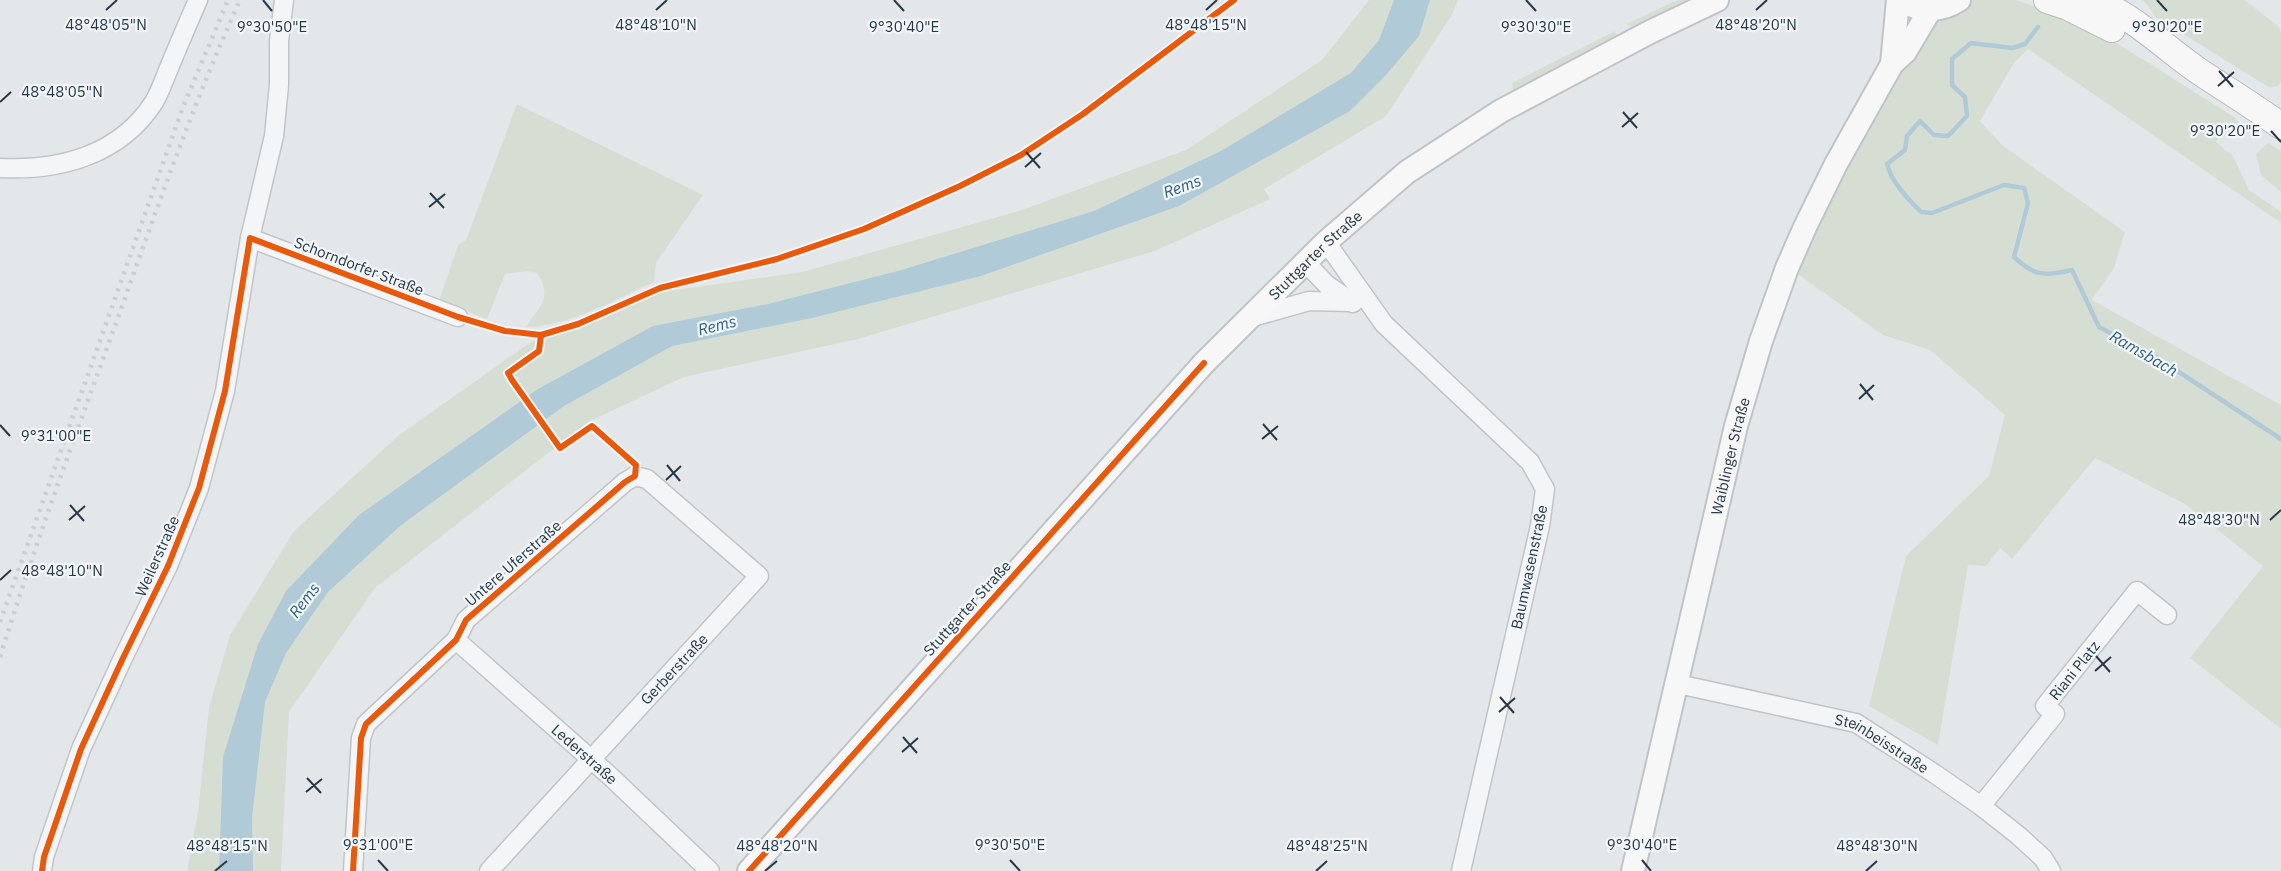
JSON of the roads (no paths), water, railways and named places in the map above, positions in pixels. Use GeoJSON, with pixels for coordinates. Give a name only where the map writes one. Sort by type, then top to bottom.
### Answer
{"type":"FeatureCollection","features":[{"type":"Feature","properties":{"kind":"highway"},"geometry":{"type":"LineString","coordinates":[[2047,0],[2098,21],[2166,61],[2200,71]]}},
{"type":"Feature","properties":{"kind":"highway"},"geometry":{"type":"LineString","coordinates":[[2093,0],[2105,5],[2155,37],[2200,71],[2281,126]]}},
{"type":"Feature","properties":{"kind":"highway"},"geometry":{"type":"LineString","coordinates":[[2248,102],[2281,108]]}},
{"type":"Feature","properties":{"kind":"main road","name":"Stuttgarter Straße"},"geometry":{"type":"LineString","coordinates":[[749,871],[1023,564],[1247,318],[1326,242],[1407,172],[1501,111],[1650,32],[1717,0]]}},
{"type":"Feature","properties":{"kind":"main road"},"geometry":{"type":"LineString","coordinates":[[1898,0],[1911,6],[1930,10],[1952,5],[1959,0]]}},
{"type":"Feature","properties":{"kind":"main road","name":"Waiblinger Straße"},"geometry":{"type":"LineString","coordinates":[[1892,64],[1898,0]]}},
{"type":"Feature","properties":{"kind":"main road","name":"Waiblinger Straße"},"geometry":{"type":"LineString","coordinates":[[1633,871],[1736,426],[1761,341],[1787,268],[1836,164],[1892,64],[1905,52],[1930,10]]}},
{"type":"Feature","properties":{"kind":"street"},"geometry":{"type":"LineString","coordinates":[[0,168],[50,167],[75,162],[125,136],[155,101],[198,0]]}},
{"type":"Feature","properties":{"kind":"street"},"geometry":{"type":"LineString","coordinates":[[250,238],[274,136],[279,85],[279,40],[284,0]]}},
{"type":"Feature","properties":{"kind":"street","name":"Schorndorfer Straße"},"geometry":{"type":"LineString","coordinates":[[250,238],[458,317]]}},
{"type":"Feature","properties":{"kind":"street","name":"Weilerstraße"},"geometry":{"type":"LineString","coordinates":[[42,871],[44,857],[81,749],[168,566],[199,488],[225,391],[250,238]]}},
{"type":"Feature","properties":{"kind":"street","name":"Baumwasenstraße"},"geometry":{"type":"LineString","coordinates":[[1326,242],[1384,324],[1402,344],[1530,462],[1545,489],[1540,526],[1461,871]]}},
{"type":"Feature","properties":{"kind":"street","name":"Baumwasenstraße"},"geometry":{"type":"LineString","coordinates":[[1305,262],[1328,285],[1384,324]]}},
{"type":"Feature","properties":{"kind":"street"},"geometry":{"type":"LineString","coordinates":[[1247,318],[1310,301],[1352,302]]}},
{"type":"Feature","properties":{"kind":"street","name":"Untere Uferstraße"},"geometry":{"type":"LineString","coordinates":[[353,871],[361,738],[366,724],[456,640],[466,620],[625,482],[636,476],[647,479]]}},
{"type":"Feature","properties":{"kind":"street","name":"Gerberstraße"},"geometry":{"type":"LineString","coordinates":[[489,871],[759,576],[647,479]]}},
{"type":"Feature","properties":{"kind":"street","name":"Riani Platz"},"geometry":{"type":"LineString","coordinates":[[1981,806],[2055,714],[2045,706],[2137,591],[2167,615]]}},
{"type":"Feature","properties":{"kind":"street","name":"Lederstraße"},"geometry":{"type":"LineString","coordinates":[[456,640],[591,759],[710,871]]}},
{"type":"Feature","properties":{"kind":"street","name":"Steinbeisstraße"},"geometry":{"type":"LineString","coordinates":[[1678,684],[1856,723],[1981,806],[2043,858],[2051,871]]}},
{"type":"Feature","properties":{"kind":"water","name":"Rems"},"geometry":{"type":"Polygon","coordinates":[[[1394,0],[1430,0],[1419,36],[1386,75],[1350,111],[1179,206],[981,276],[812,318],[672,346],[564,406],[400,526],[328,592],[286,653],[265,702],[252,818],[253,871],[219,871],[223,757],[258,644],[286,591],[359,515],[538,389],[653,326],[768,304],[898,271],[1094,211],[1221,151],[1351,73],[1379,40],[1394,0]]]}},
{"type":"Feature","properties":{"kind":"waterway","name":"Ramsbach"},"geometry":{"type":"LineString","coordinates":[[2038,27],[2025,44],[2012,48],[1971,43],[1952,59],[1952,85],[1965,97],[1967,116],[1948,136],[1934,135],[1920,121],[1907,136],[1905,150],[1887,164],[1893,178],[1921,212],[1932,213],[2004,185],[2024,188],[2028,203],[2014,257],[2021,264],[2048,274],[2072,270],[2099,327],[2156,357],[2281,439]]}},
{"type":"Feature","properties":{"kind":"railway"},"geometry":{"type":"LineString","coordinates":[[0,622],[183,107],[228,0]]}},
{"type":"Feature","properties":{"kind":"railway"},"geometry":{"type":"LineString","coordinates":[[0,657],[56,491],[159,203],[206,80],[240,0]]}}]}
